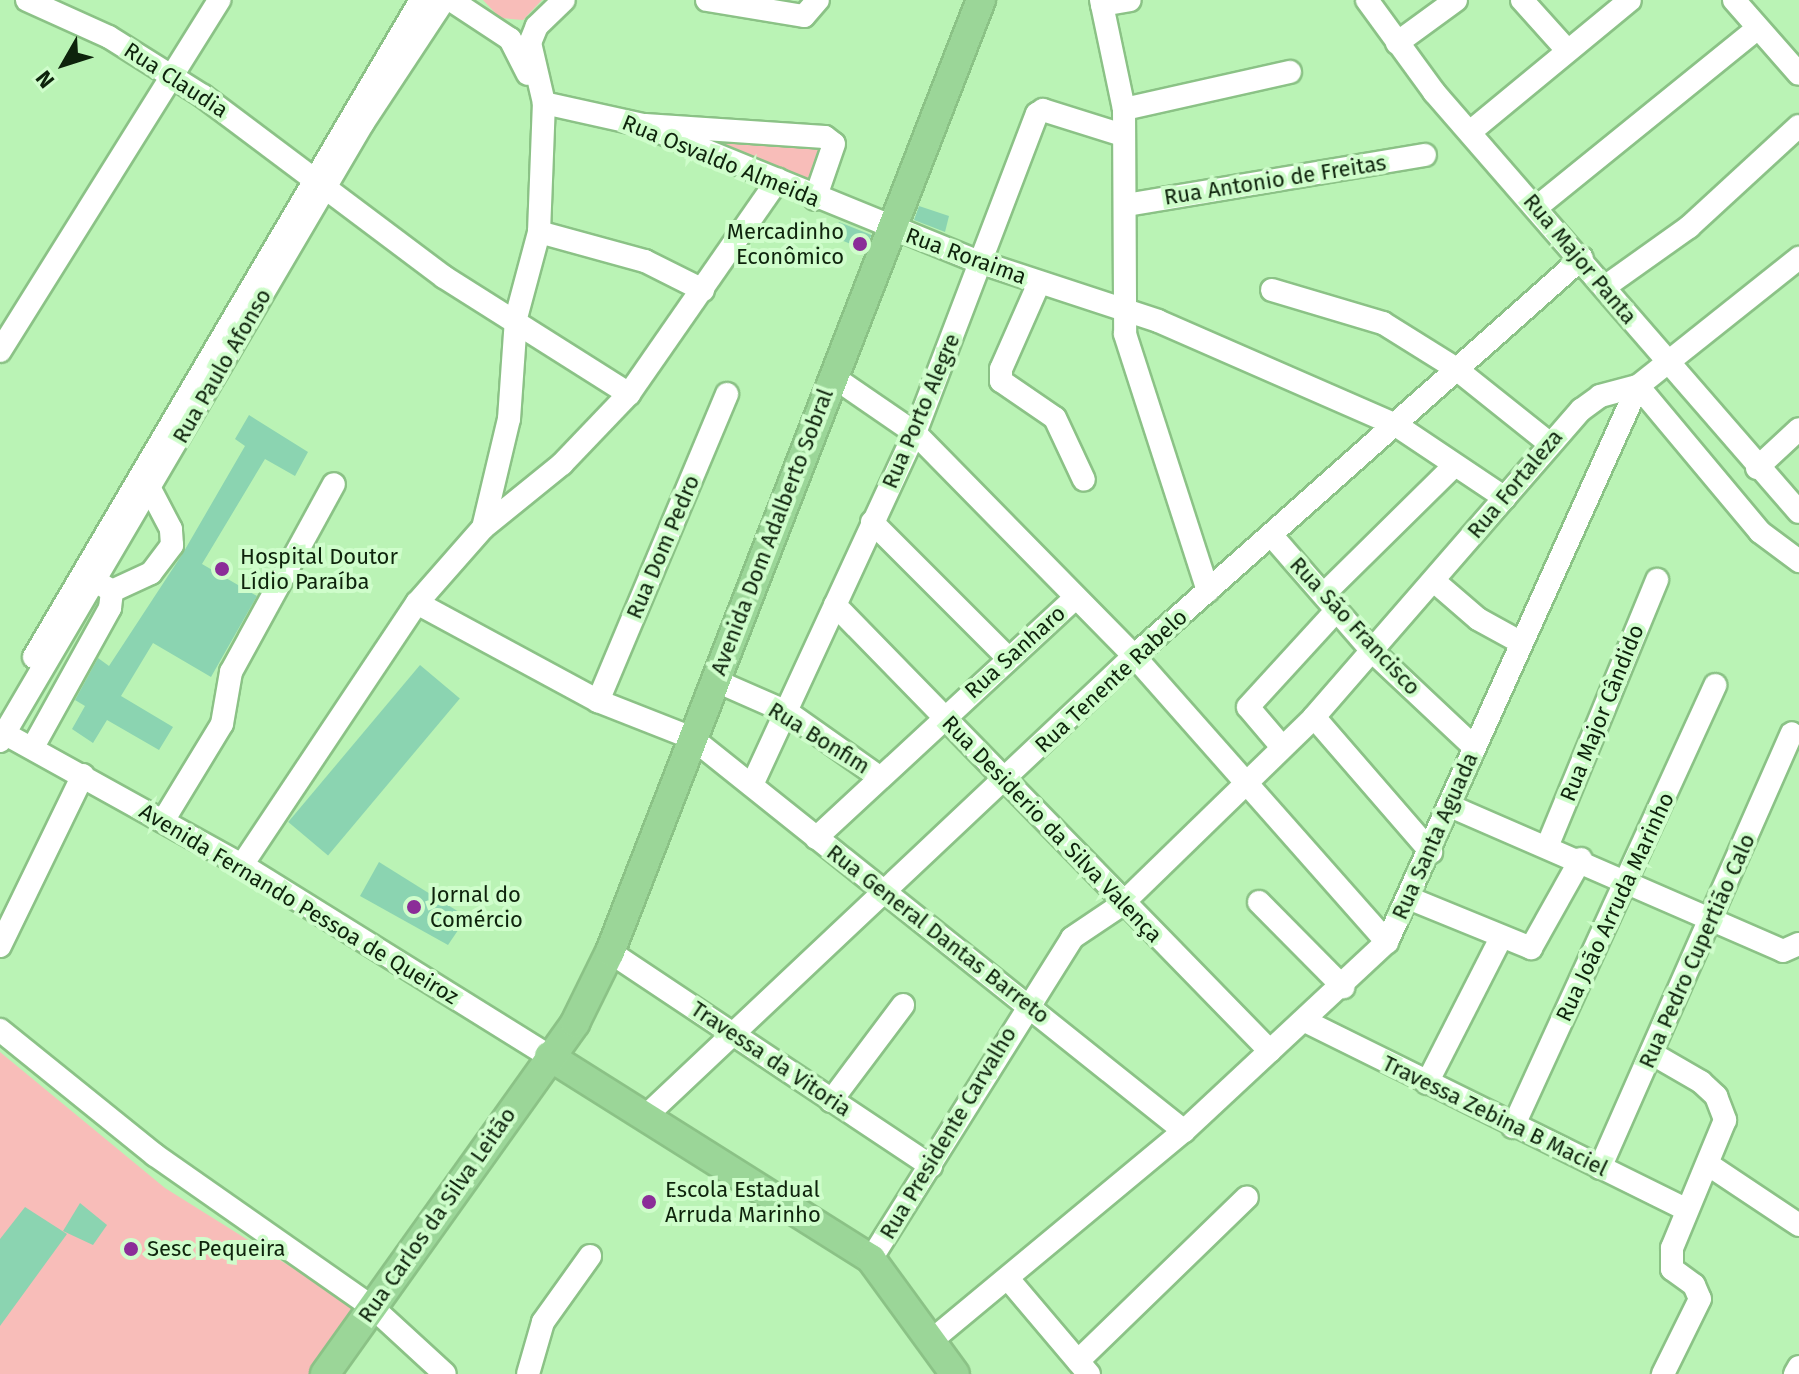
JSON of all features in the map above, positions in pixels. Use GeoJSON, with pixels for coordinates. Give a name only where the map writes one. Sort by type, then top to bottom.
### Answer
{"type":"FeatureCollection","features":[{"type":"Feature","properties":{"kind":"main road","name":"Avenida Dom Adalberto Sobral"},"geometry":{"type":"LineString","coordinates":[[549,1056],[575,1023],[610,952],[981,0]]}},
{"type":"Feature","properties":{"kind":"main road"},"geometry":{"type":"LineString","coordinates":[[549,1056],[648,1114],[871,1259],[955,1374]]}},
{"type":"Feature","properties":{"kind":"main road","name":"Rua Carlos da Silva Leitão"},"geometry":{"type":"LineString","coordinates":[[325,1374],[549,1056]]}},
{"type":"Feature","properties":{"kind":"street","name":"Rua Claudia"},"geometry":{"type":"LineString","coordinates":[[27,0],[90,27],[168,73],[444,277],[516,318],[629,394]]}},
{"type":"Feature","properties":{"kind":"street"},"geometry":{"type":"LineString","coordinates":[[0,351],[168,73],[219,0]]}},
{"type":"Feature","properties":{"kind":"street","name":"Rua Paulo Afonso"},"geometry":{"type":"LineString","coordinates":[[96,582],[160,455],[319,186],[421,0]]}},
{"type":"Feature","properties":{"kind":"street","name":"Rua Paulo Afonso"},"geometry":{"type":"LineString","coordinates":[[319,186],[444,0]]}},
{"type":"Feature","properties":{"kind":"street"},"geometry":{"type":"LineString","coordinates":[[451,0],[510,39],[544,103]]}},
{"type":"Feature","properties":{"kind":"street"},"geometry":{"type":"LineString","coordinates":[[483,528],[509,419],[516,318],[539,232],[544,103],[530,43],[537,26],[564,0]]}},
{"type":"Feature","properties":{"kind":"street"},"geometry":{"type":"LineString","coordinates":[[707,0],[804,16],[818,0]]}},
{"type":"Feature","properties":{"kind":"street"},"geometry":{"type":"LineString","coordinates":[[1130,0],[1102,2],[1124,109],[1126,205],[1122,310],[1128,348],[1208,591]]}},
{"type":"Feature","properties":{"kind":"street","name":"Rua Major Panta"},"geometry":{"type":"LineString","coordinates":[[1367,0],[1397,43],[1470,132],[1606,286],[1668,365],[1757,468],[1799,512]]}},
{"type":"Feature","properties":{"kind":"street"},"geometry":{"type":"LineString","coordinates":[[1397,43],[1456,0]]}},
{"type":"Feature","properties":{"kind":"street"},"geometry":{"type":"LineString","coordinates":[[1522,0],[1567,50]]}},
{"type":"Feature","properties":{"kind":"street"},"geometry":{"type":"LineString","coordinates":[[1470,132],[1630,0]]}},
{"type":"Feature","properties":{"kind":"street"},"geometry":{"type":"LineString","coordinates":[[1734,0],[1799,74]]}},
{"type":"Feature","properties":{"kind":"street"},"geometry":{"type":"LineString","coordinates":[[1537,207],[1758,28]]}},
{"type":"Feature","properties":{"kind":"street"},"geometry":{"type":"LineString","coordinates":[[1124,109],[1290,72]]}},
{"type":"Feature","properties":{"kind":"street","name":"Rua Osvaldo Almeida"},"geometry":{"type":"LineString","coordinates":[[544,103],[643,125],[778,180],[815,199],[894,229]]}},
{"type":"Feature","properties":{"kind":"street","name":"Rua Porto Alegre"},"geometry":{"type":"LineString","coordinates":[[752,785],[915,433],[1037,114],[1043,110],[1123,135]]}},
{"type":"Feature","properties":{"kind":"street"},"geometry":{"type":"LineString","coordinates":[[643,125],[825,137],[834,144],[815,199]]}},
{"type":"Feature","properties":{"kind":"street"},"geometry":{"type":"LineString","coordinates":[[1606,286],[1689,227],[1799,126]]}},
{"type":"Feature","properties":{"kind":"street","name":"Rua Antonio de Freitas"},"geometry":{"type":"LineString","coordinates":[[1126,205],[1425,155]]}},
{"type":"Feature","properties":{"kind":"street"},"geometry":{"type":"LineString","coordinates":[[242,865],[417,603],[483,528],[562,464],[629,394],[778,180]]}},
{"type":"Feature","properties":{"kind":"street","name":"Rua Roraima"},"geometry":{"type":"LineString","coordinates":[[894,229],[982,263],[1122,310],[1396,425],[1505,498]]}},
{"type":"Feature","properties":{"kind":"street"},"geometry":{"type":"LineString","coordinates":[[539,232],[645,261],[703,290]]}},
{"type":"Feature","properties":{"kind":"street","name":"Rua Tenente Rabelo"},"geometry":{"type":"LineString","coordinates":[[648,1114],[883,889],[1004,781],[1134,656],[1273,537],[1455,368],[1582,258]]}},
{"type":"Feature","properties":{"kind":"street","name":"Rua Santa Aguada"},"geometry":{"type":"LineString","coordinates":[[932,1340],[1010,1281],[1184,1131],[1343,987],[1387,942],[1411,899],[1518,641],[1638,386],[1799,258]]}},
{"type":"Feature","properties":{"kind":"street","name":"Rua Roraima"},"geometry":{"type":"LineString","coordinates":[[1039,283],[1001,369],[1001,381],[1055,418],[1084,480]]}},
{"type":"Feature","properties":{"kind":"street"},"geometry":{"type":"LineString","coordinates":[[1272,290],[1383,323],[1455,368],[1549,443]]}},
{"type":"Feature","properties":{"kind":"street"},"geometry":{"type":"LineString","coordinates":[[832,376],[915,433],[1134,656],[1387,942]]}},
{"type":"Feature","properties":{"kind":"street"},"geometry":{"type":"LineString","coordinates":[[1638,386],[1760,532],[1799,561]]}},
{"type":"Feature","properties":{"kind":"street","name":"Rua Fortaleza"},"geometry":{"type":"LineString","coordinates":[[1247,782],[1314,717],[1373,652],[1549,443],[1600,396],[1638,386]]}},
{"type":"Feature","properties":{"kind":"street","name":"Rua Dom Pedro"},"geometry":{"type":"LineString","coordinates":[[598,701],[727,394]]}},
{"type":"Feature","properties":{"kind":"street"},"geometry":{"type":"LineString","coordinates":[[1757,468],[1799,429]]}},
{"type":"Feature","properties":{"kind":"street","name":"Rua Paulo Afonso"},"geometry":{"type":"LineString","coordinates":[[4,725],[96,582],[150,489],[160,455]]}},
{"type":"Feature","properties":{"kind":"street"},"geometry":{"type":"LineString","coordinates":[[1282,747],[1248,707],[1330,602],[1454,466]]}},
{"type":"Feature","properties":{"kind":"street"},"geometry":{"type":"LineString","coordinates":[[163,821],[222,724],[231,672],[334,484]]}},
{"type":"Feature","properties":{"kind":"street"},"geometry":{"type":"LineString","coordinates":[[39,747],[99,633],[96,582],[151,573],[172,545],[171,529],[150,489]]}},
{"type":"Feature","properties":{"kind":"street"},"geometry":{"type":"LineString","coordinates":[[872,522],[1008,658]]}},
{"type":"Feature","properties":{"kind":"street","name":"Rua São Francisco"},"geometry":{"type":"LineString","coordinates":[[1273,537],[1373,652],[1474,747]]}},
{"type":"Feature","properties":{"kind":"street","name":"Rua Major Cândido"},"geometry":{"type":"LineString","coordinates":[[1547,847],[1657,580]]}},
{"type":"Feature","properties":{"kind":"street"},"geometry":{"type":"LineString","coordinates":[[1434,581],[1478,619],[1518,641]]}},
{"type":"Feature","properties":{"kind":"street","name":"Rua Sanharo"},"geometry":{"type":"LineString","coordinates":[[816,838],[944,715],[1075,598]]}},
{"type":"Feature","properties":{"kind":"street","name":"Rua General Dantas Barreto"},"geometry":{"type":"LineString","coordinates":[[417,603],[598,701],[692,738],[1028,1002],[1184,1131]]}},
{"type":"Feature","properties":{"kind":"street","name":"Rua Desiderio da Silva Valença"},"geometry":{"type":"LineString","coordinates":[[835,605],[944,715],[1121,905],[1270,1051]]}},
{"type":"Feature","properties":{"kind":"street","name":"Rua Bonfim"},"geometry":{"type":"LineString","coordinates":[[714,680],[787,712],[879,777]]}},
{"type":"Feature","properties":{"kind":"street","name":"Rua João Arruda Marinho"},"geometry":{"type":"LineString","coordinates":[[1513,1127],[1628,883],[1715,685]]}},
{"type":"Feature","properties":{"kind":"street"},"geometry":{"type":"LineString","coordinates":[[1314,717],[1431,852]]}},
{"type":"Feature","properties":{"kind":"street","name":"Avenida Fernando Pessoa de Queiroz"},"geometry":{"type":"LineString","coordinates":[[4,725],[83,775],[242,865],[549,1056]]}},
{"type":"Feature","properties":{"kind":"street","name":"Rua Pedro Cupertião Calo"},"geometry":{"type":"LineString","coordinates":[[1600,1168],[1715,920],[1792,733]]}},
{"type":"Feature","properties":{"kind":"street"},"geometry":{"type":"LineString","coordinates":[[0,946],[83,775]]}},
{"type":"Feature","properties":{"kind":"street","name":"Rua Presidente Carvalho"},"geometry":{"type":"LineString","coordinates":[[871,1259],[931,1166],[1028,1002],[1072,938],[1121,905],[1247,782]]}},
{"type":"Feature","properties":{"kind":"street"},"geometry":{"type":"LineString","coordinates":[[1450,806],[1581,859],[1715,920],[1791,947]]}},
{"type":"Feature","properties":{"kind":"street"},"geometry":{"type":"LineString","coordinates":[[1411,899],[1509,943],[1531,948],[1541,939],[1581,859]]}},
{"type":"Feature","properties":{"kind":"street"},"geometry":{"type":"LineString","coordinates":[[1259,902],[1343,987]]}},
{"type":"Feature","properties":{"kind":"street"},"geometry":{"type":"LineString","coordinates":[[1427,1083],[1509,943]]}},
{"type":"Feature","properties":{"kind":"street","name":"Travessa da Vitoria"},"geometry":{"type":"LineString","coordinates":[[610,952],[733,1031],[831,1101],[931,1166]]}},
{"type":"Feature","properties":{"kind":"street"},"geometry":{"type":"LineString","coordinates":[[831,1101],[903,1005]]}},
{"type":"Feature","properties":{"kind":"street","name":"Travessa Zebina B Maciel"},"geometry":{"type":"LineString","coordinates":[[1305,1021],[1513,1127],[1686,1209]]}},
{"type":"Feature","properties":{"kind":"street"},"geometry":{"type":"LineString","coordinates":[[0,1030],[155,1155],[371,1306],[445,1374]]}},
{"type":"Feature","properties":{"kind":"street"},"geometry":{"type":"LineString","coordinates":[[1651,1053],[1701,1082],[1716,1096],[1725,1120],[1709,1165],[1686,1209],[1669,1260],[1700,1299],[1663,1374]]}},
{"type":"Feature","properties":{"kind":"street"},"geometry":{"type":"LineString","coordinates":[[1709,1165],[1799,1225]]}},
{"type":"Feature","properties":{"kind":"street"},"geometry":{"type":"LineString","coordinates":[[1010,1281],[1083,1368],[1247,1197]]}},
{"type":"Feature","properties":{"kind":"street"},"geometry":{"type":"LineString","coordinates":[[528,1374],[543,1322],[590,1256]]}},
{"type":"Feature","properties":{"kind":"street"},"geometry":{"type":"LineString","coordinates":[[1795,1374],[1799,1367]]}},
{"type":"Feature","properties":{"kind":"shaded area"},"geometry":{"type":"Polygon","coordinates":[[[483,0],[542,0],[523,20],[500,18],[483,0]]]}},
{"type":"Feature","properties":{"kind":"shaded area"},"geometry":{"type":"Polygon","coordinates":[[[678,123],[825,137],[815,199],[678,123]]]}},
{"type":"Feature","properties":{"kind":"shaded area","name":"Sesc Pequeira"},"geometry":{"type":"Polygon","coordinates":[[[0,1052],[165,1188],[358,1309],[313,1374],[0,1374],[0,1052]]]}},
{"type":"Feature","properties":{"kind":"building"},"geometry":{"type":"Polygon","coordinates":[[[919,206],[949,216],[945,232],[914,220],[919,206]]]}},
{"type":"Feature","properties":{"kind":"building","name":"Mercadinho Econômico"},"geometry":{"type":"Polygon","coordinates":[[[839,222],[871,235],[865,250],[833,237],[839,222]]]}},
{"type":"Feature","properties":{"kind":"building","name":"Hospital Doutor Lídio Paraíba"},"geometry":{"type":"Polygon","coordinates":[[[249,415],[308,452],[295,476],[265,459],[202,564],[257,596],[211,677],[153,643],[121,696],[173,727],[159,750],[107,720],[93,743],[72,729],[85,706],[75,700],[98,658],[109,666],[183,553],[245,446],[235,439],[249,415]]]}},
{"type":"Feature","properties":{"kind":"building"},"geometry":{"type":"Polygon","coordinates":[[[420,665],[460,698],[328,855],[288,822],[420,665]]]}},
{"type":"Feature","properties":{"kind":"building","name":"Jornal do Comércio"},"geometry":{"type":"Polygon","coordinates":[[[379,862],[467,917],[448,945],[360,896],[379,862]]]}},
{"type":"Feature","properties":{"kind":"building"},"geometry":{"type":"Polygon","coordinates":[[[80,1203],[107,1225],[93,1245],[63,1231],[80,1203]]]}},
{"type":"Feature","properties":{"kind":"building"},"geometry":{"type":"Polygon","coordinates":[[[25,1207],[67,1234],[0,1326],[0,1239],[25,1207]]]}},
{"type":"Feature","properties":{"kind":"place","name":"Mercadinho Econômico"},"geometry":{"type":"Point","coordinates":[860,244]}},
{"type":"Feature","properties":{"kind":"place","name":"Hospital Doutor Lídio Paraíba"},"geometry":{"type":"Point","coordinates":[222,569]}},
{"type":"Feature","properties":{"kind":"place","name":"Jornal do Comércio"},"geometry":{"type":"Point","coordinates":[414,907]}},
{"type":"Feature","properties":{"kind":"place","name":"Escola Estadual Arruda Marinho"},"geometry":{"type":"Point","coordinates":[649,1202]}},
{"type":"Feature","properties":{"kind":"place","name":"Sesc Pequeira"},"geometry":{"type":"Point","coordinates":[131,1249]}}]}
